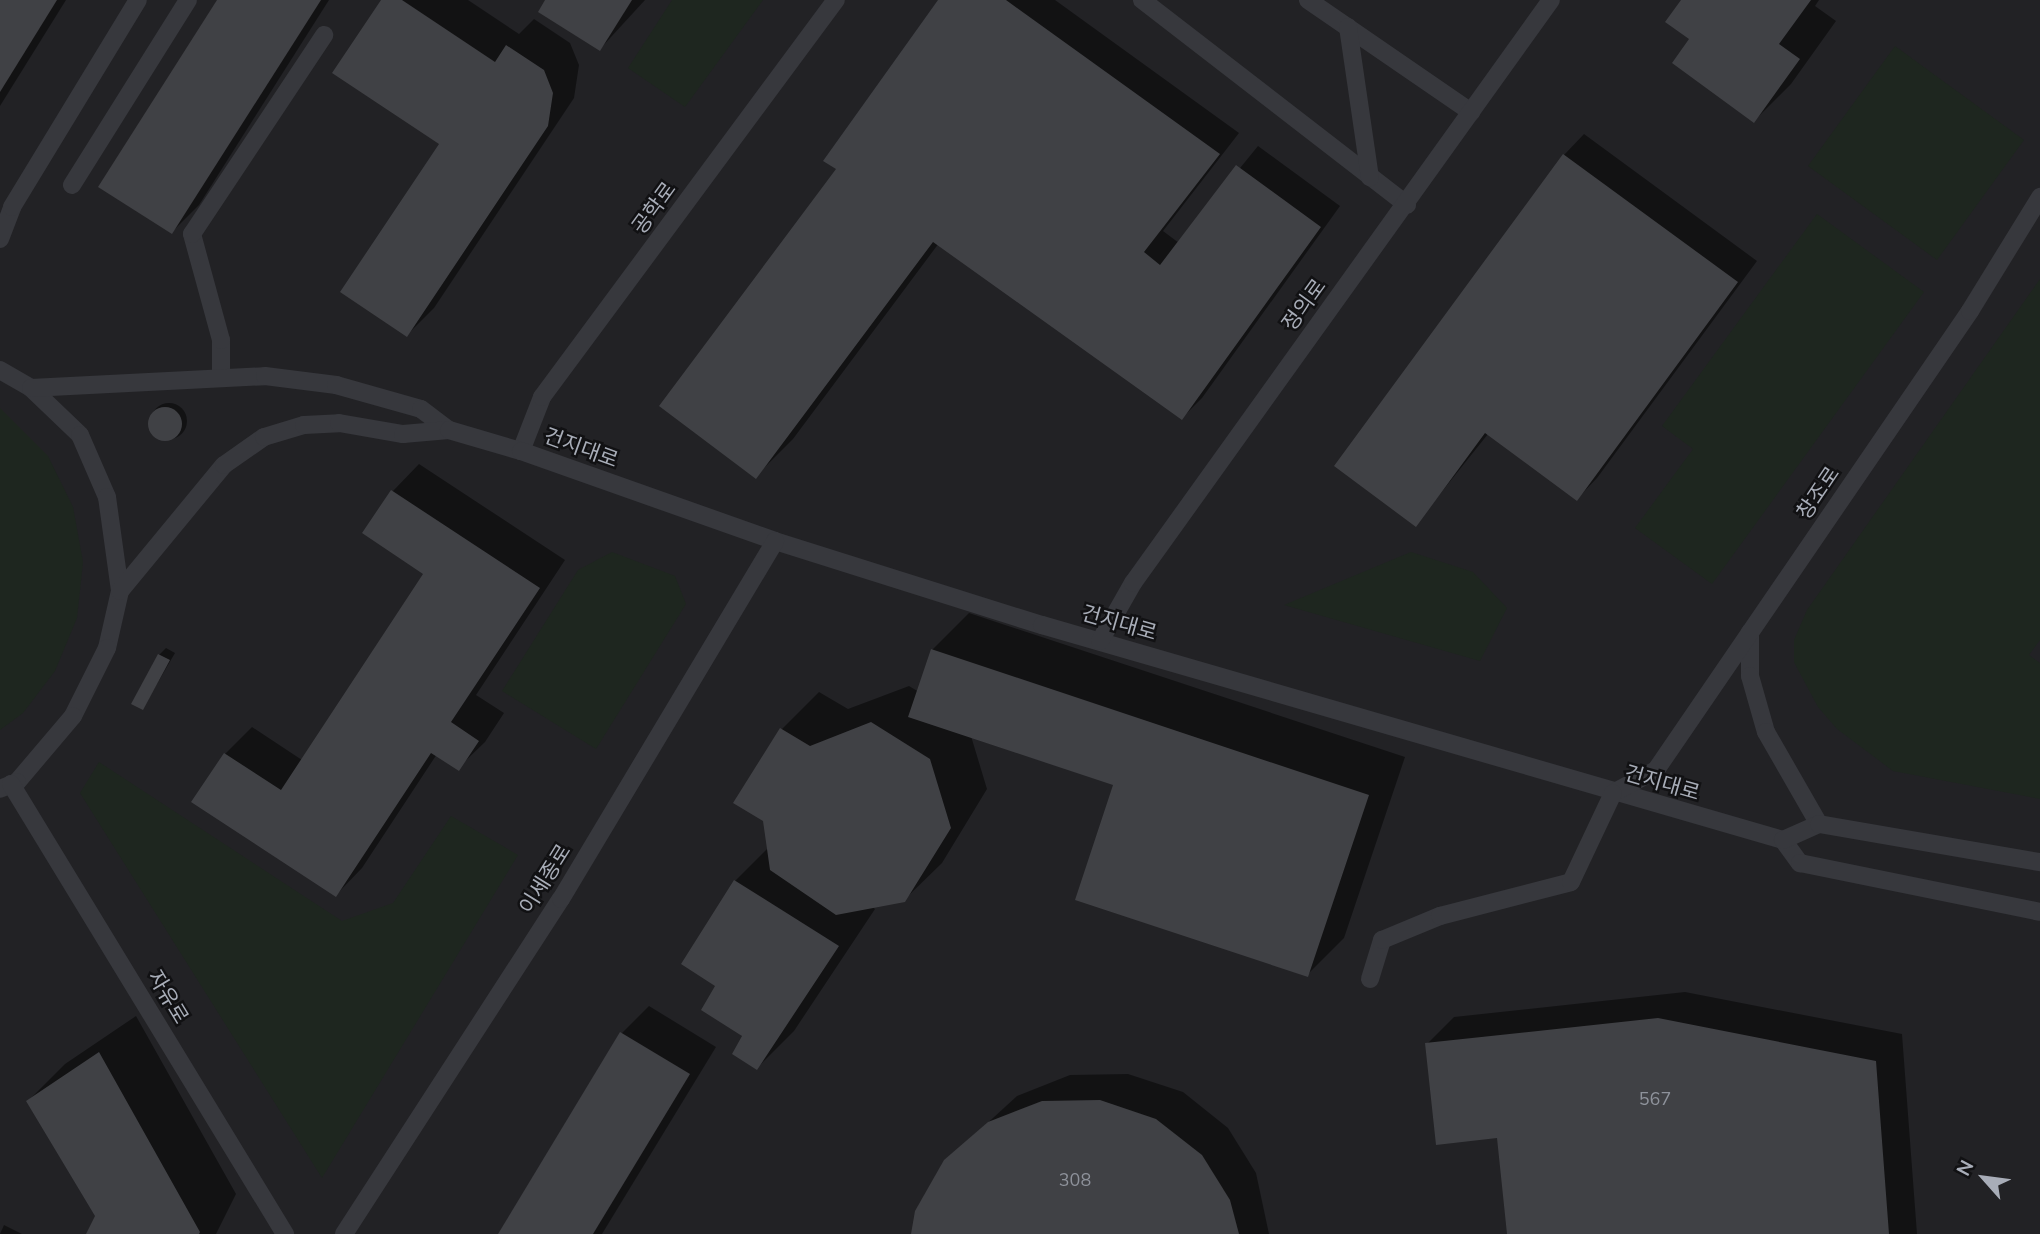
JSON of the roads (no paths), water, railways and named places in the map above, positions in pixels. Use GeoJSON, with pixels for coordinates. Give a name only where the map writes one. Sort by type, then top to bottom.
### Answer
{"type":"FeatureCollection","features":[{"type":"Feature","properties":{"kind":"lane"},"geometry":{"type":"LineString","coordinates":[[0,239],[12,207],[138,0]]}},
{"type":"Feature","properties":{"kind":"lane"},"geometry":{"type":"LineString","coordinates":[[72,185],[188,0]]}},
{"type":"Feature","properties":{"kind":"lane","name":"공학로"},"geometry":{"type":"LineString","coordinates":[[521,451],[542,397],[836,0]]}},
{"type":"Feature","properties":{"kind":"lane"},"geometry":{"type":"LineString","coordinates":[[1142,0],[1406,205]]}},
{"type":"Feature","properties":{"kind":"lane"},"geometry":{"type":"LineString","coordinates":[[1308,0],[1471,112]]}},
{"type":"Feature","properties":{"kind":"lane","name":"정의로"},"geometry":{"type":"LineString","coordinates":[[1100,641],[1133,583],[1551,0]]}},
{"type":"Feature","properties":{"kind":"lane"},"geometry":{"type":"LineString","coordinates":[[1348,27],[1370,177]]}},
{"type":"Feature","properties":{"kind":"lane"},"geometry":{"type":"LineString","coordinates":[[221,376],[221,340],[192,234],[324,35]]}},
{"type":"Feature","properties":{"kind":"lane","name":"창조로"},"geometry":{"type":"LineString","coordinates":[[1613,793],[1656,770],[1970,311],[2040,197]]}},
{"type":"Feature","properties":{"kind":"lane"},"geometry":{"type":"LineString","coordinates":[[0,370],[31,388],[80,435],[107,497],[120,591],[107,648],[73,716],[6,787]]}},
{"type":"Feature","properties":{"kind":"lane","name":"건지대로"},"geometry":{"type":"LineString","coordinates":[[31,388],[221,376],[265,376],[336,386],[421,409],[449,430],[521,451],[775,541],[1100,641],[1613,793],[1783,840]]}},
{"type":"Feature","properties":{"kind":"lane","name":"건지대로"},"geometry":{"type":"LineString","coordinates":[[120,591],[224,466],[264,437],[304,425],[339,423],[403,434],[449,430]]}},
{"type":"Feature","properties":{"kind":"lane","name":"이세종로"},"geometry":{"type":"LineString","coordinates":[[344,1234],[561,899],[775,541]]}},
{"type":"Feature","properties":{"kind":"lane"},"geometry":{"type":"LineString","coordinates":[[1750,632],[1750,676],[1766,732],[1819,824]]}},
{"type":"Feature","properties":{"kind":"lane","name":"자유로"},"geometry":{"type":"LineString","coordinates":[[6,787],[285,1234]]}},
{"type":"Feature","properties":{"kind":"lane"},"geometry":{"type":"LineString","coordinates":[[1370,979],[1382,940],[1440,916],[1571,882],[1613,793]]}},
{"type":"Feature","properties":{"kind":"lane"},"geometry":{"type":"LineString","coordinates":[[2040,862],[1819,824],[1783,840],[1800,863],[2040,912]]}}]}
